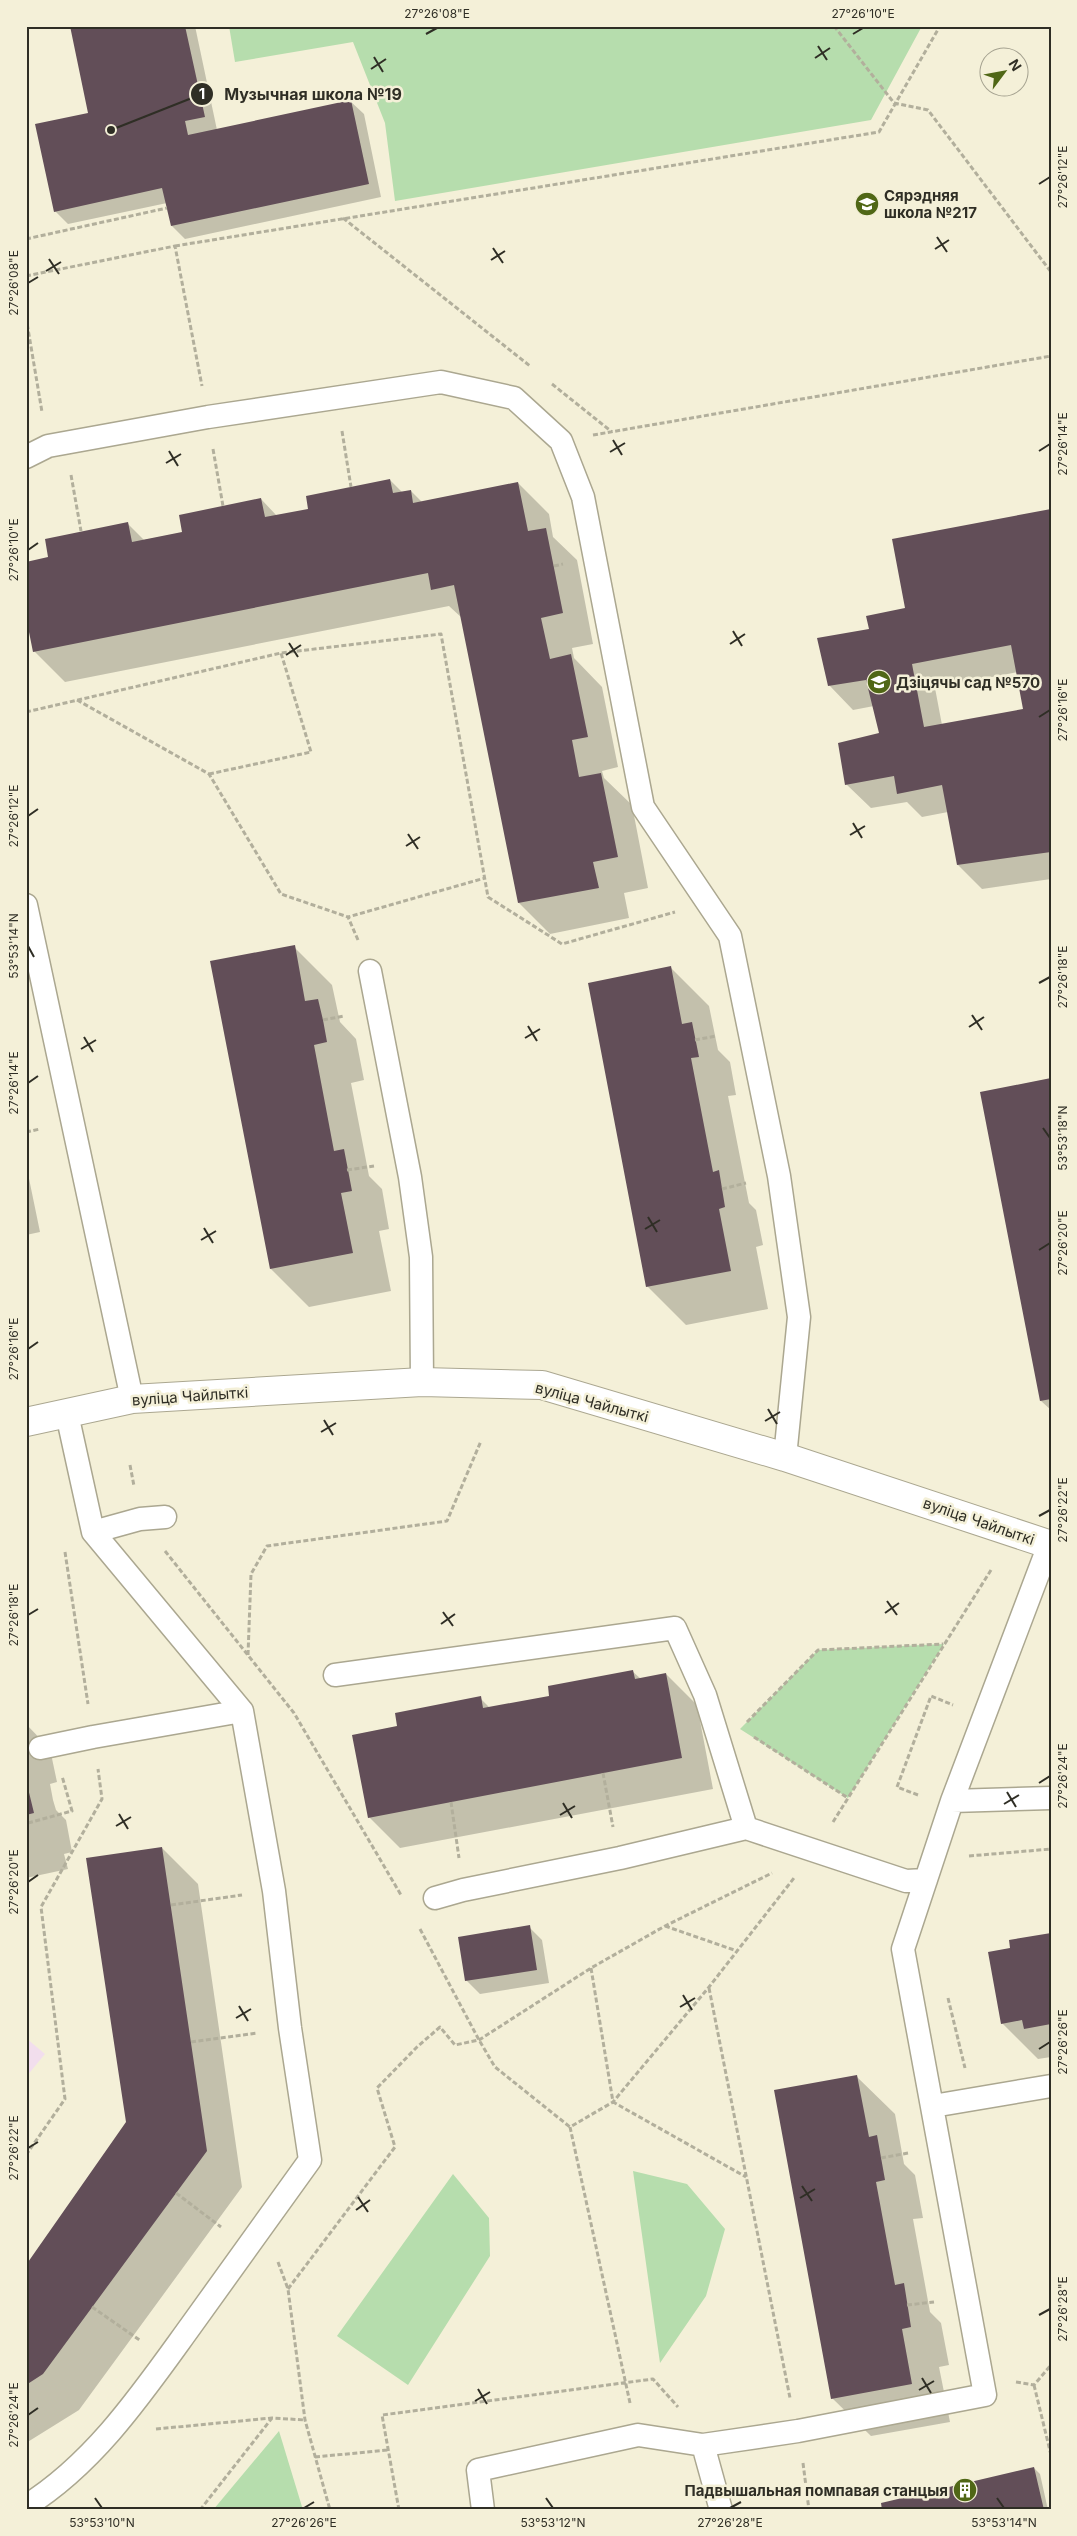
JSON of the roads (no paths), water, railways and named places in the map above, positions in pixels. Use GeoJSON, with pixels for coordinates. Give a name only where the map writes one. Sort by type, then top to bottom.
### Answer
{"type":"FeatureCollection","features":[{"type":"Feature","properties":{"kind":"street","name":"вуліца Чайлыткі"},"geometry":{"type":"LineString","coordinates":[[26,1422],[132,1399],[422,1382],[542,1385],[785,1457],[1050,1545]]}},
{"type":"Feature","properties":{"kind":"lane"},"geometry":{"type":"LineString","coordinates":[[26,457],[56,444],[208,417],[441,382],[514,398],[561,441],[583,497],[643,807],[730,936],[779,1176],[799,1316],[785,1457]]}},
{"type":"Feature","properties":{"kind":"lane"},"geometry":{"type":"LineString","coordinates":[[26,905],[132,1399]]}},
{"type":"Feature","properties":{"kind":"lane"},"geometry":{"type":"LineString","coordinates":[[370,971],[410,1177],[421,1257],[422,1382]]}},
{"type":"Feature","properties":{"kind":"lane"},"geometry":{"type":"LineString","coordinates":[[26,2506],[54,2488],[108,2434],[167,2359],[310,2160],[290,2028],[274,1891],[242,1711],[93,1532],[66,1414]]}},
{"type":"Feature","properties":{"kind":"lane"},"geometry":{"type":"LineString","coordinates":[[93,1532],[140,1519],[165,1517]]}},
{"type":"Feature","properties":{"kind":"lane"},"geometry":{"type":"LineString","coordinates":[[483,2510],[478,2470],[638,2435],[703,2445],[798,2431],[985,2395],[903,1949],[952,1801],[1050,1545]]}},
{"type":"Feature","properties":{"kind":"lane"},"geometry":{"type":"LineString","coordinates":[[335,1675],[675,1628],[705,1695],[746,1828]]}},
{"type":"Feature","properties":{"kind":"lane"},"geometry":{"type":"LineString","coordinates":[[47,1747],[242,1711]]}},
{"type":"Feature","properties":{"kind":"lane"},"geometry":{"type":"LineString","coordinates":[[952,1801],[1051,1798]]}},
{"type":"Feature","properties":{"kind":"lane"},"geometry":{"type":"LineString","coordinates":[[435,1898],[463,1890],[620,1858],[746,1828],[906,1881],[926,1880]]}},
{"type":"Feature","properties":{"kind":"lane"},"geometry":{"type":"LineString","coordinates":[[933,2106],[1051,2086]]}},
{"type":"Feature","properties":{"kind":"lane"},"geometry":{"type":"LineString","coordinates":[[703,2445],[721,2510]]}},
{"type":"Feature","properties":{"kind":"place","name":"Музычная школа №19"},"geometry":{"type":"Point","coordinates":[111,130]}},
{"type":"Feature","properties":{"kind":"place","name":"Сярэдняя школа №217"},"geometry":{"type":"Point","coordinates":[867,204]}},
{"type":"Feature","properties":{"kind":"place","name":"Дзіцячы сад №570"},"geometry":{"type":"Point","coordinates":[879,682]}},
{"type":"Feature","properties":{"kind":"place","name":"Падвышальная помпавая станцыя"},"geometry":{"type":"Point","coordinates":[965,2490]}}]}
